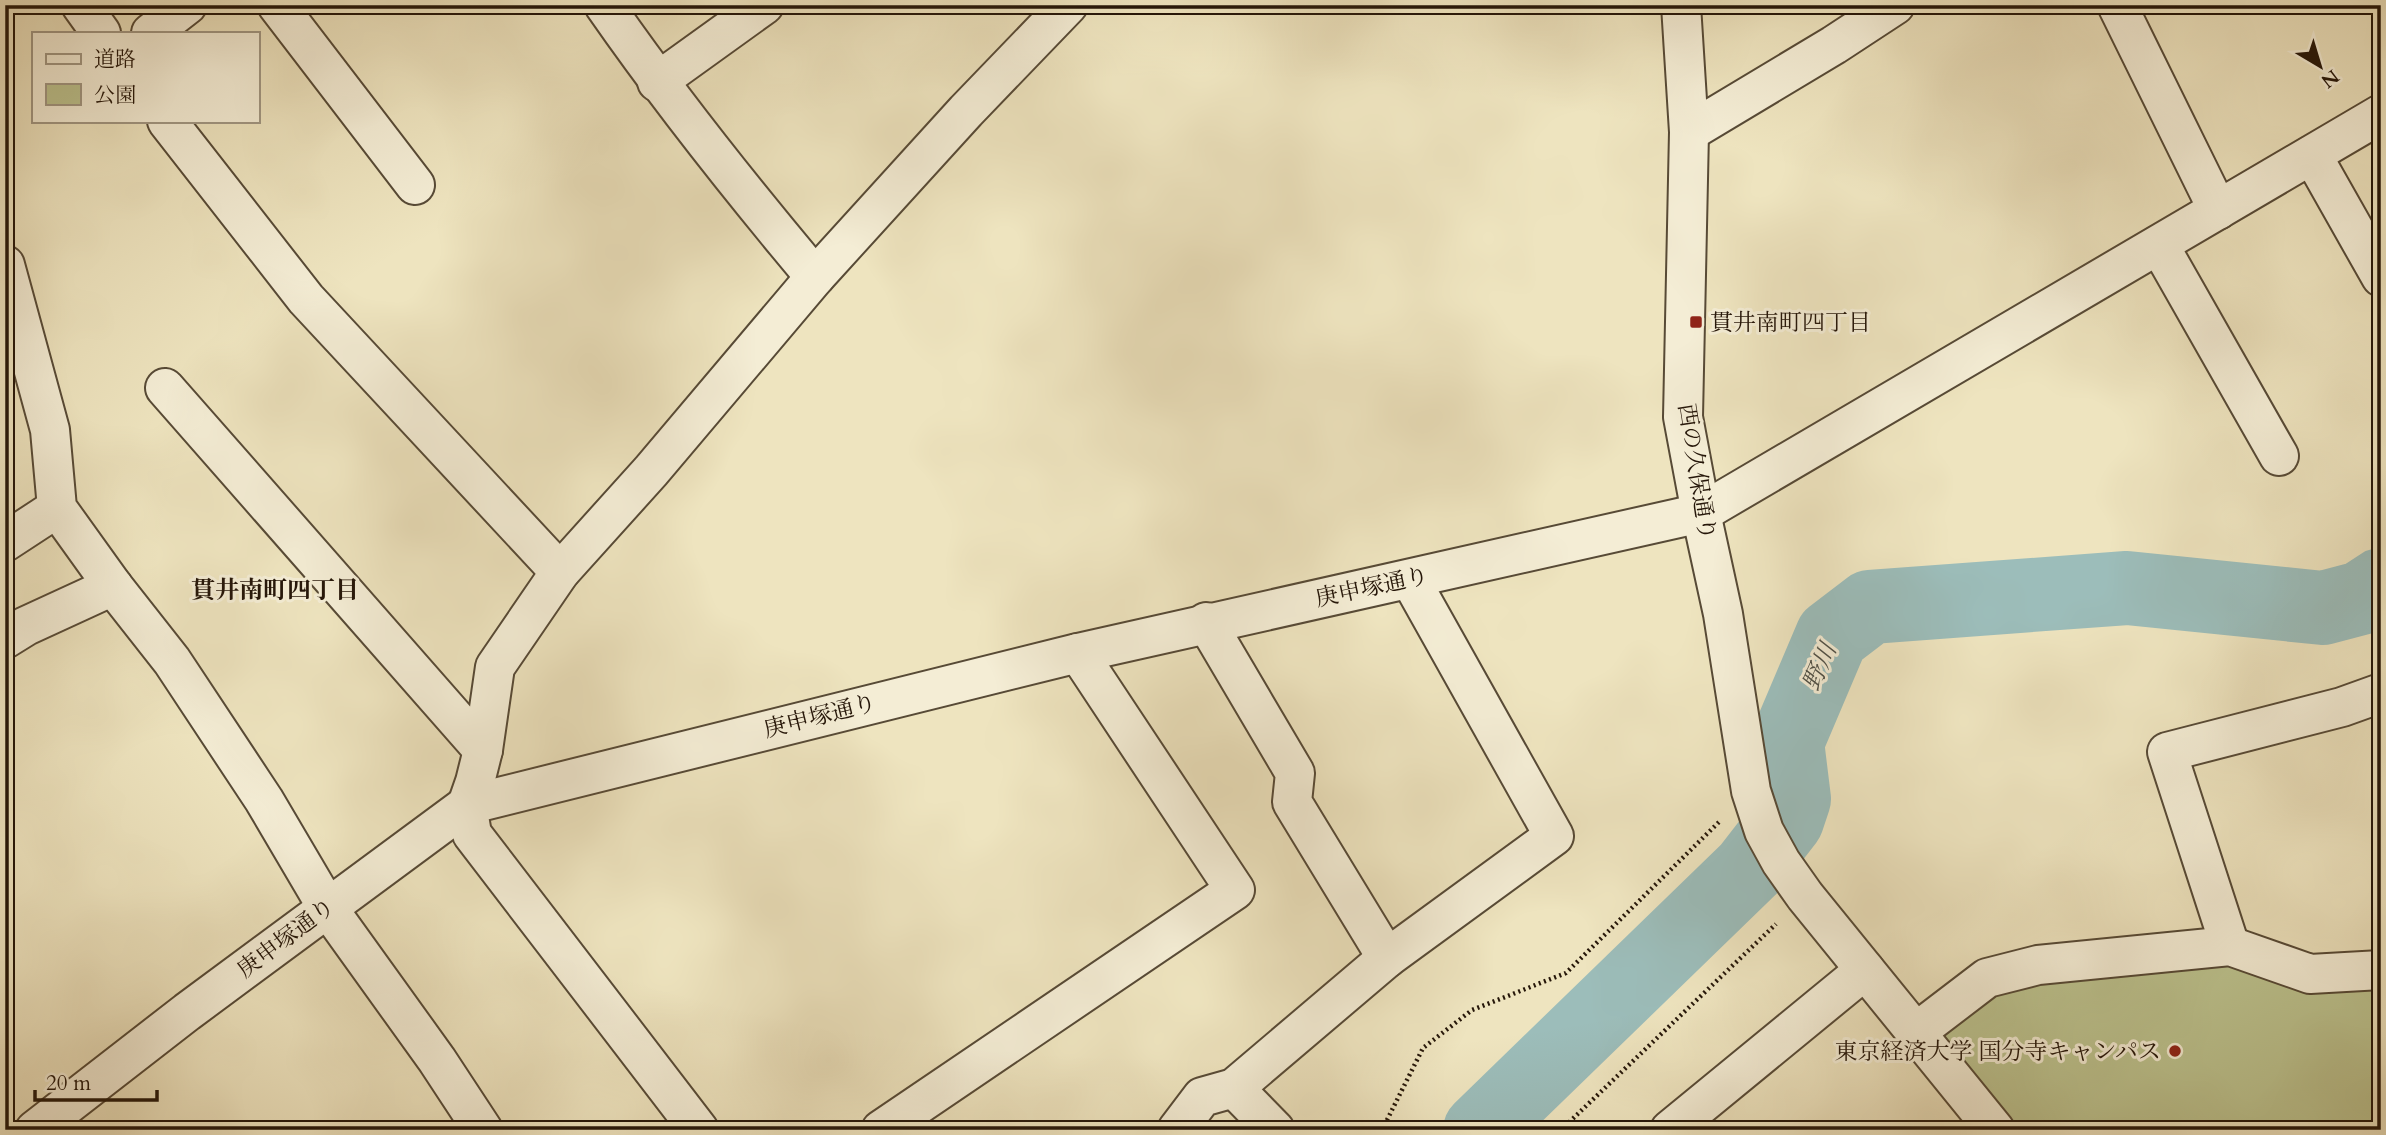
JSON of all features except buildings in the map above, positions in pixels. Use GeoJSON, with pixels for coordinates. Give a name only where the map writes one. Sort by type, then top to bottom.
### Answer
{"type":"FeatureCollection","features":[{"type":"Feature","properties":{"kind":"street"},"geometry":{"type":"LineString","coordinates":[[81,5],[100,32]]}},
{"type":"Feature","properties":{"kind":"street"},"geometry":{"type":"LineString","coordinates":[[152,32],[187,5]]}},
{"type":"Feature","properties":{"kind":"street"},"geometry":{"type":"LineString","coordinates":[[277,5],[415,185]]}},
{"type":"Feature","properties":{"kind":"street"},"geometry":{"type":"LineString","coordinates":[[604,5],[657,82],[735,183],[816,277]]}},
{"type":"Feature","properties":{"kind":"street"},"geometry":{"type":"LineString","coordinates":[[657,82],[764,5]]}},
{"type":"Feature","properties":{"kind":"street"},"geometry":{"type":"LineString","coordinates":[[699,1130],[472,834],[467,805],[483,750],[495,667],[560,572],[816,277],[966,111],[1068,5]]}},
{"type":"Feature","properties":{"kind":"street","name":"西の久保通り"},"geometry":{"type":"LineString","coordinates":[[1681,5],[1689,132],[1684,417],[1723,614],[1754,800],[1764,831],[1802,892]]}},
{"type":"Feature","properties":{"kind":"street"},"geometry":{"type":"LineString","coordinates":[[1689,132],[1895,5]]}},
{"type":"Feature","properties":{"kind":"street"},"geometry":{"type":"LineString","coordinates":[[2117,5],[2218,210]]}},
{"type":"Feature","properties":{"kind":"street","name":"庚申塚通り"},"geometry":{"type":"LineString","coordinates":[[35,1130],[467,805],[1206,622],[1701,513],[2381,114]]}},
{"type":"Feature","properties":{"kind":"street"},"geometry":{"type":"LineString","coordinates":[[168,122],[306,299],[560,572]]}},
{"type":"Feature","properties":{"kind":"street"},"geometry":{"type":"LineString","coordinates":[[2312,155],[2381,278]]}},
{"type":"Feature","properties":{"kind":"street"},"geometry":{"type":"LineString","coordinates":[[2159,245],[2279,456]]}},
{"type":"Feature","properties":{"kind":"street"},"geometry":{"type":"LineString","coordinates":[[5,265],[50,430],[57,508],[113,586],[172,661],[264,800],[327,908],[437,1060],[476,1127]]}},
{"type":"Feature","properties":{"kind":"street"},"geometry":{"type":"LineString","coordinates":[[165,388],[483,750]]}},
{"type":"Feature","properties":{"kind":"street"},"geometry":{"type":"LineString","coordinates":[[5,542],[57,508]]}},
{"type":"Feature","properties":{"kind":"street"},"geometry":{"type":"LineString","coordinates":[[1177,1130],[1202,1097],[1234,1088],[1387,958],[1554,836],[1410,579]]}},
{"type":"Feature","properties":{"kind":"street"},"geometry":{"type":"LineString","coordinates":[[5,639],[26,626],[113,586]]}},
{"type":"Feature","properties":{"kind":"street"},"geometry":{"type":"LineString","coordinates":[[1206,622],[1295,773],[1292,802],[1387,958]]}},
{"type":"Feature","properties":{"kind":"street"},"geometry":{"type":"LineString","coordinates":[[881,1130],[1235,890],[1078,653]]}},
{"type":"Feature","properties":{"kind":"street"},"geometry":{"type":"LineString","coordinates":[[2231,946],[2167,752],[2343,707],[2381,693]]}},
{"type":"Feature","properties":{"kind":"street"},"geometry":{"type":"LineString","coordinates":[[1802,892],[1916,1033],[1976,1120]]}},
{"type":"Feature","properties":{"kind":"street"},"geometry":{"type":"LineString","coordinates":[[1916,1033],[1987,978],[2038,965],[2231,946],[2310,974],[2381,970]]}},
{"type":"Feature","properties":{"kind":"street"},"geometry":{"type":"LineString","coordinates":[[1670,1130],[1866,970]]}},
{"type":"Feature","properties":{"kind":"street"},"geometry":{"type":"LineString","coordinates":[[1234,1088],[1275,1130]]}},
{"type":"Feature","properties":{"kind":"path"},"geometry":{"type":"LineString","coordinates":[[1382,1130],[1423,1048],[1472,1010],[1566,973],[1754,800]]}},
{"type":"Feature","properties":{"kind":"path"},"geometry":{"type":"LineString","coordinates":[[1561,1130],[1802,892]]}},
{"type":"Feature","properties":{"kind":"green space","name":"東京経済大学 国分寺キャンパス"},"geometry":{"type":"Polygon","coordinates":[[[2229,954],[2381,974],[2381,1130],[2002,1130],[1929,1032],[1990,980],[2229,954]]]}},
{"type":"Feature","properties":{"kind":"waterway","name":"野川"},"geometry":{"type":"LineString","coordinates":[[1480,1130],[1749,869],[1787,820],[1794,799],[1787,742],[1832,636],[1870,607],[2127,588],[2323,608],[2361,598],[2381,585]]}},
{"type":"Feature","properties":{"kind":"place","name":"貫井南町四丁目"},"geometry":{"type":"Point","coordinates":[1696,322]}},
{"type":"Feature","properties":{"kind":"place","name":"東京経済大学 国分寺キャンパス"},"geometry":{"type":"Point","coordinates":[2175,1051]}},
{"type":"Feature","properties":{"kind":"district","name":"貫井南町四丁目"},"geometry":{"type":"Point","coordinates":[275,590]}}]}
